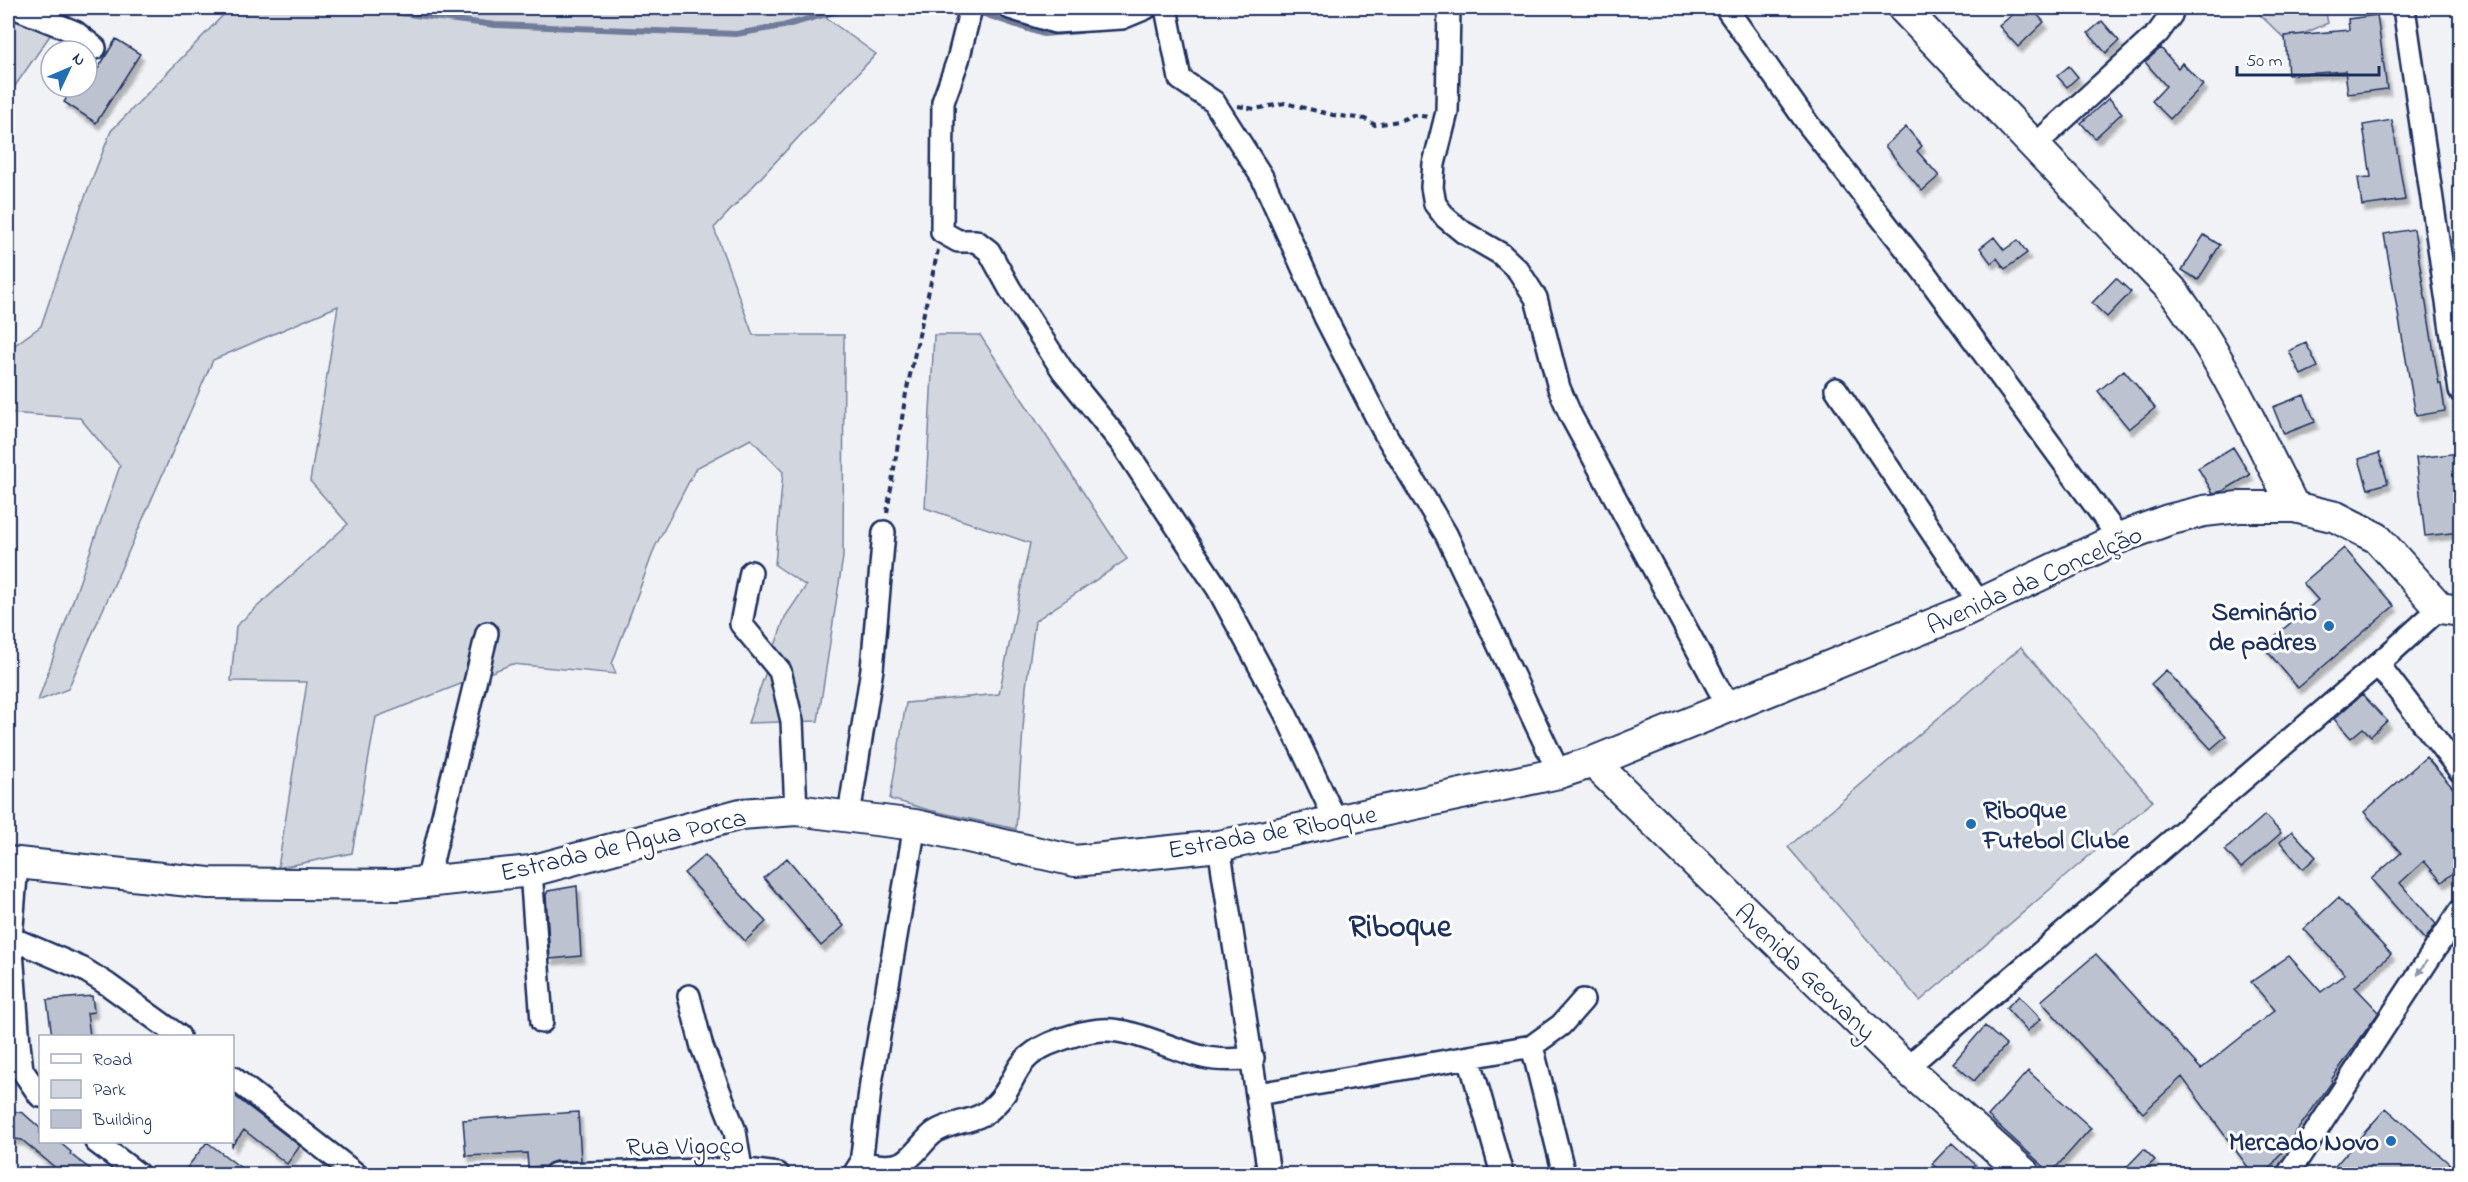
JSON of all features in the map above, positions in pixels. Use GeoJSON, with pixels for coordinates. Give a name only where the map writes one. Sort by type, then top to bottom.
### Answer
{"type":"FeatureCollection","features":[{"type":"Feature","properties":{"kind":"main road"},"geometry":{"type":"LineString","coordinates":[[1903,8],[2150,264],[2194,318],[2294,507]]}},
{"type":"Feature","properties":{"kind":"main road","name":"Avenida da Concelção"},"geometry":{"type":"LineString","coordinates":[[1593,762],[1980,604],[2119,538],[2168,520],[2204,511],[2239,507],[2294,507],[2336,517],[2377,538],[2450,609]]}},
{"type":"Feature","properties":{"kind":"main road","name":"Estrada de Riboque"},"geometry":{"type":"LineString","coordinates":[[915,825],[1075,861],[1219,846],[1559,773],[1593,762]]}},
{"type":"Feature","properties":{"kind":"main road","name":"Avenida Geovany"},"geometry":{"type":"LineString","coordinates":[[1593,762],[1906,1068],[2025,1174]]}},
{"type":"Feature","properties":{"kind":"main road","name":"Estrada de Agua Porca"},"geometry":{"type":"LineString","coordinates":[[12,863],[209,883],[396,885],[531,871],[741,814],[796,810],[915,825]]}},
{"type":"Feature","properties":{"kind":"street"},"geometry":{"type":"LineString","coordinates":[[16,8],[75,32],[84,39]]}},
{"type":"Feature","properties":{"kind":"street"},"geometry":{"type":"LineString","coordinates":[[971,8],[958,60],[943,102],[942,232],[958,241],[976,241],[989,251],[1010,289],[1063,371],[1122,444],[1218,589],[1285,713],[1336,821]]}},
{"type":"Feature","properties":{"kind":"street"},"geometry":{"type":"LineString","coordinates":[[1010,8],[1055,22],[1122,18],[1146,8]]}},
{"type":"Feature","properties":{"kind":"street"},"geometry":{"type":"LineString","coordinates":[[1166,8],[1180,79],[1214,102],[1262,177],[1325,317],[1383,429],[1446,534],[1559,773]]}},
{"type":"Feature","properties":{"kind":"street"},"geometry":{"type":"LineString","coordinates":[[1449,8],[1447,112],[1434,164],[1432,187],[1435,204],[1446,218],[1463,232],[1501,254],[1518,270],[1536,298],[1558,388],[1571,416],[1729,708]]}},
{"type":"Feature","properties":{"kind":"street"},"geometry":{"type":"LineString","coordinates":[[1726,8],[1808,124],[1924,272],[2119,538]]}},
{"type":"Feature","properties":{"kind":"street"},"geometry":{"type":"LineString","coordinates":[[2035,145],[2158,33],[2171,15],[2173,8]]}},
{"type":"Feature","properties":{"kind":"street"},"geometry":{"type":"LineString","coordinates":[[2404,8],[2460,391]]}},
{"type":"Feature","properties":{"kind":"street"},"geometry":{"type":"LineString","coordinates":[[1836,389],[1980,604]]}},
{"type":"Feature","properties":{"kind":"street"},"geometry":{"type":"LineString","coordinates":[[849,815],[873,669],[884,532]]}},
{"type":"Feature","properties":{"kind":"street"},"geometry":{"type":"LineString","coordinates":[[751,572],[741,624],[780,671],[792,721],[796,810]]}},
{"type":"Feature","properties":{"kind":"street"},"geometry":{"type":"LineString","coordinates":[[1906,1068],[2378,664],[2450,609]]}},
{"type":"Feature","properties":{"kind":"street"},"geometry":{"type":"LineString","coordinates":[[427,882],[487,633]]}},
{"type":"Feature","properties":{"kind":"street"},"geometry":{"type":"LineString","coordinates":[[2378,664],[2460,771]]}},
{"type":"Feature","properties":{"kind":"street"},"geometry":{"type":"LineString","coordinates":[[915,825],[857,1169],[890,1166],[904,1162],[933,1133],[981,1116],[994,1107],[1004,1095],[1021,1063],[1033,1052],[1083,1032],[1104,1029],[1121,1031],[1218,1060],[1253,1058]]}},
{"type":"Feature","properties":{"kind":"street"},"geometry":{"type":"LineString","coordinates":[[1219,846],[1269,1174]]}},
{"type":"Feature","properties":{"kind":"street"},"geometry":{"type":"LineString","coordinates":[[12,863],[11,938],[22,1070],[39,1095]]}},
{"type":"Feature","properties":{"kind":"street"},"geometry":{"type":"LineString","coordinates":[[531,871],[543,1022]]}},
{"type":"Feature","properties":{"kind":"street"},"geometry":{"type":"LineString","coordinates":[[2457,915],[2460,942]]}},
{"type":"Feature","properties":{"kind":"street"},"geometry":{"type":"LineString","coordinates":[[2288,1174],[2457,915]]}},
{"type":"Feature","properties":{"kind":"street"},"geometry":{"type":"LineString","coordinates":[[11,938],[83,969],[178,1035]]}},
{"type":"Feature","properties":{"kind":"street"},"geometry":{"type":"LineString","coordinates":[[688,996],[702,1047],[735,1131],[741,1169]]}},
{"type":"Feature","properties":{"kind":"street"},"geometry":{"type":"LineString","coordinates":[[1258,1094],[1532,1046],[1561,1024],[1583,1000]]}},
{"type":"Feature","properties":{"kind":"street"},"geometry":{"type":"LineString","coordinates":[[1532,1046],[1564,1174]]}},
{"type":"Feature","properties":{"kind":"street"},"geometry":{"type":"LineString","coordinates":[[1469,1057],[1502,1174]]}},
{"type":"Feature","properties":{"kind":"street"},"geometry":{"type":"LineString","coordinates":[[234,1079],[356,1174]]}},
{"type":"Feature","properties":{"kind":"street"},"geometry":{"type":"LineString","coordinates":[[97,1143],[138,1174]]}},
{"type":"Feature","properties":{"kind":"street","name":"Rua Vigoço"},"geometry":{"type":"LineString","coordinates":[[555,1174],[741,1169],[778,1174]]}},
{"type":"Feature","properties":{"kind":"path"},"geometry":{"type":"LineString","coordinates":[[1214,102],[1255,109],[1285,103],[1333,116],[1365,119],[1375,125],[1399,122],[1413,115],[1444,119]]}},
{"type":"Feature","properties":{"kind":"path"},"geometry":{"type":"LineString","coordinates":[[884,532],[906,393],[942,232]]}},
{"type":"Feature","properties":{"kind":"green space"},"geometry":{"type":"Polygon","coordinates":[[[8,8],[69,8],[48,39],[39,39],[39,51],[8,96],[8,8]]]}},
{"type":"Feature","properties":{"kind":"green space"},"geometry":{"type":"Polygon","coordinates":[[[230,8],[812,8],[876,54],[714,228],[753,335],[844,335],[843,557],[818,721],[748,723],[785,617],[806,586],[775,565],[783,472],[751,439],[696,468],[655,547],[612,664],[616,674],[512,664],[376,717],[352,853],[278,868],[307,682],[231,681],[236,626],[348,524],[310,481],[338,306],[213,360],[68,689],[38,701],[120,466],[80,418],[8,413],[8,350],[41,326],[81,207],[111,131],[230,8]]]}},
{"type":"Feature","properties":{"kind":"green space"},"geometry":{"type":"Polygon","coordinates":[[[2253,8],[2325,8],[2328,23],[2287,41],[2253,8]]]}},
{"type":"Feature","properties":{"kind":"green space"},"geometry":{"type":"Polygon","coordinates":[[[934,335],[980,335],[1127,559],[1035,621],[1026,687],[1016,829],[890,799],[906,703],[999,694],[1030,543],[925,508],[934,335]]]}},
{"type":"Feature","properties":{"kind":"green space","name":"Riboque Futebol Clube"},"geometry":{"type":"Polygon","coordinates":[[[2021,647],[2153,801],[1920,1001],[1788,847],[2021,647]]]}},
{"type":"Feature","properties":{"kind":"building"},"geometry":{"type":"Polygon","coordinates":[[[2020,8],[2031,8],[2044,22],[2018,47],[1999,26],[2020,8]]]}},
{"type":"Feature","properties":{"kind":"building"},"geometry":{"type":"Polygon","coordinates":[[[2377,15],[2387,89],[2348,94],[2345,71],[2288,75],[2285,36],[2349,30],[2348,19],[2377,15]]]}},
{"type":"Feature","properties":{"kind":"building"},"geometry":{"type":"Polygon","coordinates":[[[2102,21],[2119,41],[2106,53],[2088,33],[2102,21]]]}},
{"type":"Feature","properties":{"kind":"building"},"geometry":{"type":"Polygon","coordinates":[[[116,39],[140,54],[96,123],[64,102],[66,99],[99,99],[99,67],[116,39]]]}},
{"type":"Feature","properties":{"kind":"building"},"geometry":{"type":"Polygon","coordinates":[[[2161,48],[2178,68],[2182,63],[2203,85],[2170,119],[2152,101],[2166,86],[2145,62],[2161,48]]]}},
{"type":"Feature","properties":{"kind":"building"},"geometry":{"type":"Polygon","coordinates":[[[2069,66],[2078,77],[2067,87],[2057,76],[2069,66]]]}},
{"type":"Feature","properties":{"kind":"building"},"geometry":{"type":"Polygon","coordinates":[[[2109,98],[2122,113],[2095,138],[2081,123],[2109,98]]]}},
{"type":"Feature","properties":{"kind":"building"},"geometry":{"type":"Polygon","coordinates":[[[2392,120],[2405,200],[2362,206],[2358,178],[2371,177],[2363,125],[2392,120]]]}},
{"type":"Feature","properties":{"kind":"building"},"geometry":{"type":"Polygon","coordinates":[[[1906,127],[1922,146],[1917,151],[1939,176],[1922,191],[1885,146],[1906,127]]]}},
{"type":"Feature","properties":{"kind":"building"},"geometry":{"type":"Polygon","coordinates":[[[2414,229],[2445,411],[2416,416],[2384,234],[2414,229]]]}},
{"type":"Feature","properties":{"kind":"building"},"geometry":{"type":"Polygon","coordinates":[[[2204,235],[2220,245],[2198,280],[2182,270],[2204,235]]]}},
{"type":"Feature","properties":{"kind":"building"},"geometry":{"type":"Polygon","coordinates":[[[1994,237],[2004,250],[2018,240],[2027,253],[2005,269],[1997,258],[1991,263],[1980,248],[1994,237]]]}},
{"type":"Feature","properties":{"kind":"building"},"geometry":{"type":"Polygon","coordinates":[[[2116,278],[2131,292],[2107,317],[2092,303],[2116,278]]]}},
{"type":"Feature","properties":{"kind":"building"},"geometry":{"type":"Polygon","coordinates":[[[2306,343],[2318,367],[2301,375],[2289,351],[2306,343]]]}},
{"type":"Feature","properties":{"kind":"building"},"geometry":{"type":"Polygon","coordinates":[[[2124,370],[2155,408],[2129,429],[2098,391],[2124,370]]]}},
{"type":"Feature","properties":{"kind":"building"},"geometry":{"type":"Polygon","coordinates":[[[2304,395],[2315,422],[2284,434],[2273,407],[2304,395]]]}},
{"type":"Feature","properties":{"kind":"building"},"geometry":{"type":"Polygon","coordinates":[[[2233,447],[2250,475],[2223,491],[2213,493],[2198,468],[2233,447]]]}},
{"type":"Feature","properties":{"kind":"building"},"geometry":{"type":"Polygon","coordinates":[[[2379,453],[2388,483],[2368,489],[2359,459],[2379,453]]]}},
{"type":"Feature","properties":{"kind":"building"},"geometry":{"type":"Polygon","coordinates":[[[2460,453],[2460,498],[2458,499],[2460,532],[2425,536],[2416,458],[2460,453]]]}},
{"type":"Feature","properties":{"kind":"building","name":"Seminário de padres"},"geometry":{"type":"Polygon","coordinates":[[[2344,548],[2394,606],[2298,688],[2263,646],[2318,600],[2303,583],[2344,548]]]}},
{"type":"Feature","properties":{"kind":"building"},"geometry":{"type":"Polygon","coordinates":[[[2166,670],[2226,736],[2211,749],[2151,684],[2166,670]]]}},
{"type":"Feature","properties":{"kind":"building"},"geometry":{"type":"Polygon","coordinates":[[[2362,694],[2387,721],[2371,736],[2363,728],[2351,738],[2334,719],[2362,694]]]}},
{"type":"Feature","properties":{"kind":"building"},"geometry":{"type":"Polygon","coordinates":[[[2426,757],[2460,796],[2460,867],[2442,882],[2424,861],[2400,883],[2436,924],[2425,940],[2371,879],[2401,853],[2364,812],[2426,757]]]}},
{"type":"Feature","properties":{"kind":"building"},"geometry":{"type":"Polygon","coordinates":[[[2265,815],[2281,833],[2241,868],[2225,850],[2265,815]]]}},
{"type":"Feature","properties":{"kind":"building"},"geometry":{"type":"Polygon","coordinates":[[[2292,831],[2316,857],[2303,869],[2280,842],[2292,831]]]}},
{"type":"Feature","properties":{"kind":"building"},"geometry":{"type":"Polygon","coordinates":[[[705,855],[766,922],[745,941],[684,873],[705,855]]]}},
{"type":"Feature","properties":{"kind":"building"},"geometry":{"type":"Polygon","coordinates":[[[787,858],[844,926],[821,946],[764,878],[787,858]]]}},
{"type":"Feature","properties":{"kind":"building"},"geometry":{"type":"Polygon","coordinates":[[[577,886],[581,956],[550,959],[546,895],[548,891],[577,886]]]}},
{"type":"Feature","properties":{"kind":"building"},"geometry":{"type":"Polygon","coordinates":[[[2338,898],[2391,954],[2355,987],[2379,1012],[2266,1174],[2253,1174],[2182,1077],[2143,1113],[2041,1001],[2096,954],[2201,1069],[2275,1010],[2251,982],[2289,956],[2321,992],[2345,974],[2304,929],[2338,898]]]}},
{"type":"Feature","properties":{"kind":"building"},"geometry":{"type":"Polygon","coordinates":[[[92,996],[94,1012],[87,1013],[90,1035],[52,1035],[47,1000],[92,996]]]}},
{"type":"Feature","properties":{"kind":"building"},"geometry":{"type":"Polygon","coordinates":[[[2019,996],[2041,1019],[2027,1031],[2006,1008],[2019,996]]]}},
{"type":"Feature","properties":{"kind":"building"},"geometry":{"type":"Polygon","coordinates":[[[1985,1026],[2006,1045],[1974,1081],[1953,1063],[1985,1026]]]}},
{"type":"Feature","properties":{"kind":"building"},"geometry":{"type":"Polygon","coordinates":[[[2028,1071],[2091,1128],[2051,1173],[1988,1116],[2028,1071]]]}},
{"type":"Feature","properties":{"kind":"building"},"geometry":{"type":"Polygon","coordinates":[[[234,1096],[300,1146],[287,1164],[244,1130],[232,1146],[234,1143],[234,1096]]]}},
{"type":"Feature","properties":{"kind":"building","name":"Mercado Novo"},"geometry":{"type":"Polygon","coordinates":[[[2386,1108],[2460,1173],[2460,1174],[2328,1174],[2386,1108]]]}},
{"type":"Feature","properties":{"kind":"building"},"geometry":{"type":"Polygon","coordinates":[[[8,1110],[23,1113],[39,1127],[39,1143],[60,1143],[71,1152],[70,1154],[97,1174],[63,1174],[22,1140],[8,1138],[8,1110]]]}},
{"type":"Feature","properties":{"kind":"building"},"geometry":{"type":"Polygon","coordinates":[[[578,1112],[581,1161],[555,1161],[545,1166],[528,1167],[527,1153],[466,1156],[463,1120],[578,1112]]]}},
{"type":"Feature","properties":{"kind":"building"},"geometry":{"type":"Polygon","coordinates":[[[208,1143],[249,1174],[182,1174],[208,1143]]]}},
{"type":"Feature","properties":{"kind":"building"},"geometry":{"type":"Polygon","coordinates":[[[1952,1143],[1976,1165],[1967,1174],[1944,1174],[1932,1164],[1952,1143]]]}},
{"type":"Feature","properties":{"kind":"building"},"geometry":{"type":"Polygon","coordinates":[[[2144,1149],[2155,1160],[2140,1174],[2120,1174],[2144,1149]]]}},
{"type":"Feature","properties":{"kind":"waterway"},"geometry":{"type":"LineString","coordinates":[[360,8],[495,25],[736,34],[783,26],[848,8]]}},
{"type":"Feature","properties":{"kind":"waterway"},"geometry":{"type":"LineString","coordinates":[[975,11],[1043,34],[1081,31]]}},
{"type":"Feature","properties":{"kind":"place","name":"Seminário de padres"},"geometry":{"type":"Point","coordinates":[2329,626]}},
{"type":"Feature","properties":{"kind":"place","name":"Riboque Futebol Clube"},"geometry":{"type":"Point","coordinates":[1971,824]}},
{"type":"Feature","properties":{"kind":"place","name":"Mercado Novo"},"geometry":{"type":"Point","coordinates":[2391,1141]}},
{"type":"Feature","properties":{"kind":"district","name":"Riboque"},"geometry":{"type":"Point","coordinates":[1400,925]}}]}
